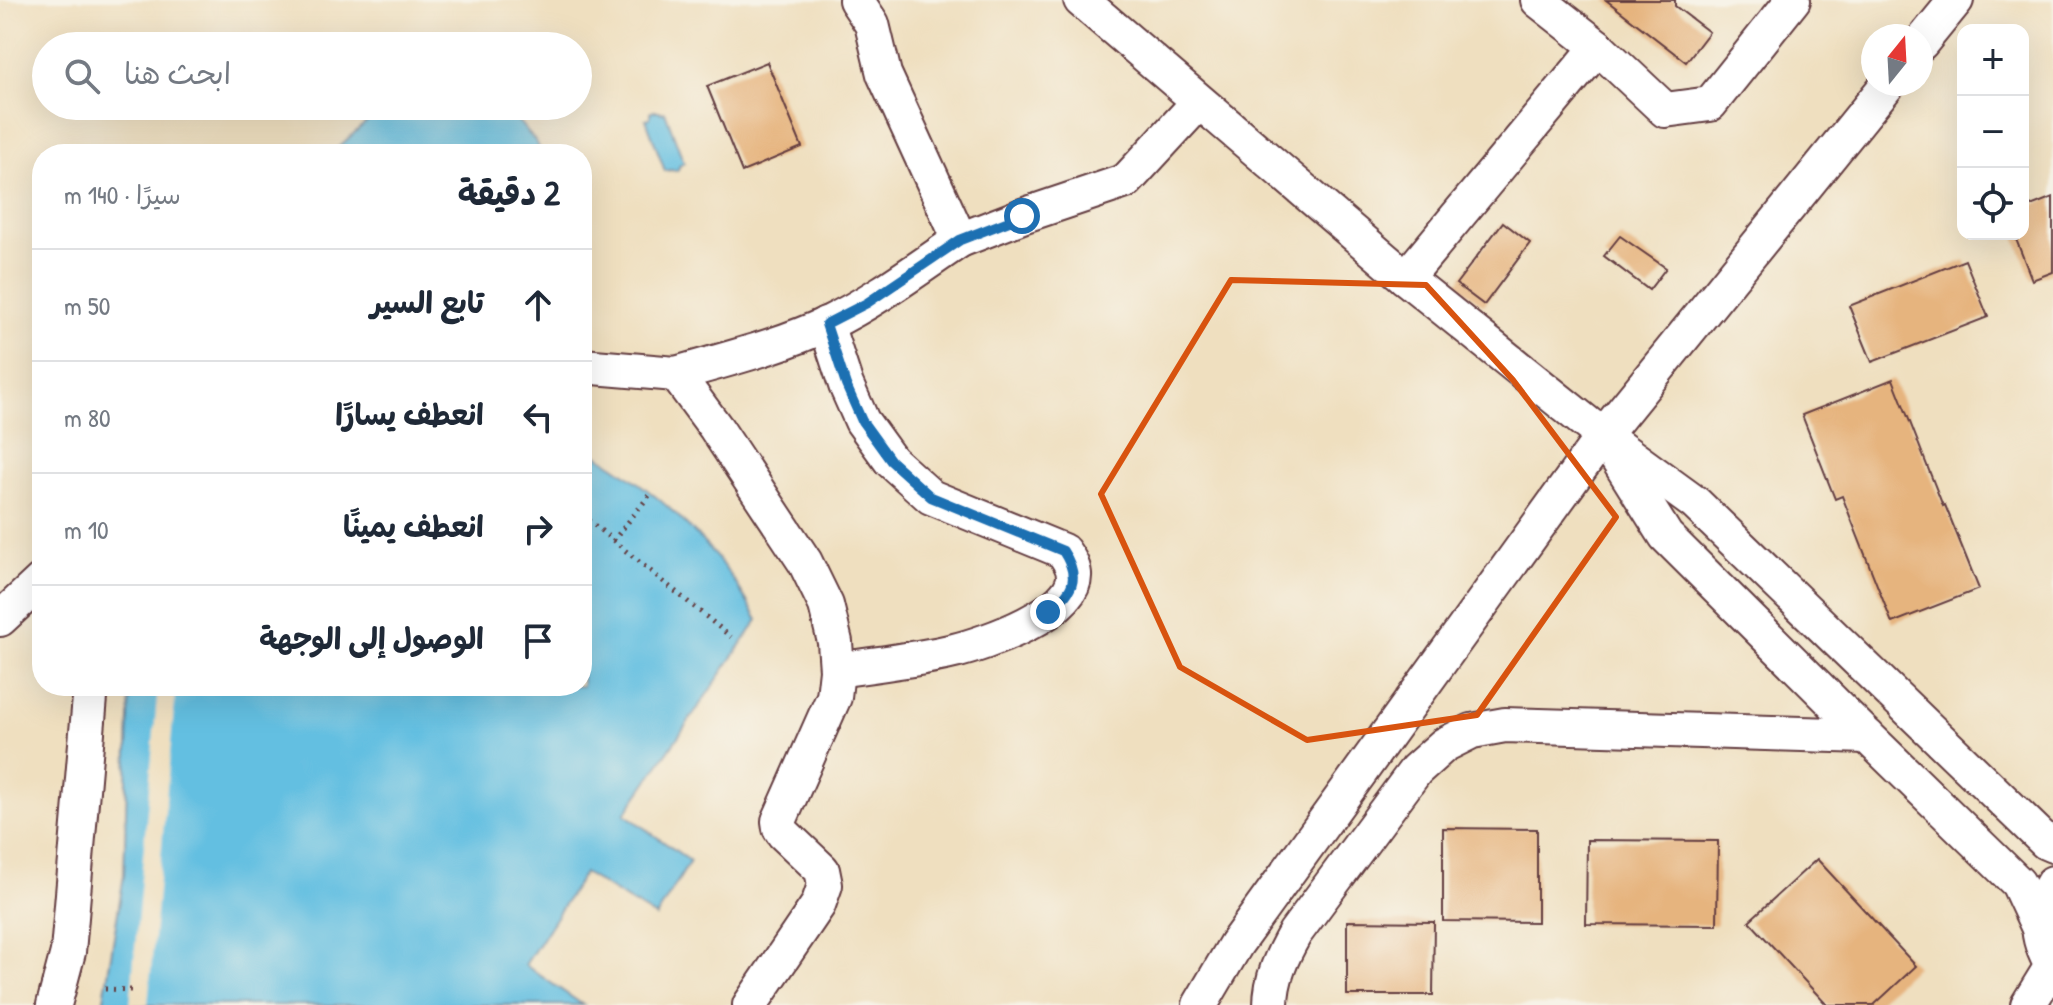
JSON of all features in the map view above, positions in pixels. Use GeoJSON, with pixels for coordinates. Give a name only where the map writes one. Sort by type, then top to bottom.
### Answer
{"type":"FeatureCollection","features":[{"type":"Feature","properties":{"kind":"street"},"geometry":{"type":"LineString","coordinates":[[856,0],[872,24],[884,74],[960,240]]}},
{"type":"Feature","properties":{"kind":"street"},"geometry":{"type":"LineString","coordinates":[[1081,0],[1406,278],[1603,436],[1695,503],[2046,842],[2053,845]]}},
{"type":"Feature","properties":{"kind":"street"},"geometry":{"type":"LineString","coordinates":[[1538,0],[1598,47],[1665,110],[1710,104],[1793,0]]}},
{"type":"Feature","properties":{"kind":"street"},"geometry":{"type":"LineString","coordinates":[[1933,28],[1956,0]]}},
{"type":"Feature","properties":{"kind":"street"},"geometry":{"type":"LineString","coordinates":[[1406,278],[1598,47]]}},
{"type":"Feature","properties":{"kind":"street"},"geometry":{"type":"LineString","coordinates":[[1200,1005],[1236,944],[1603,436],[1878,96]]}},
{"type":"Feature","properties":{"kind":"street"},"geometry":{"type":"LineString","coordinates":[[592,367],[676,374],[748,353],[826,324],[867,303],[960,240],[1126,181],[1199,102]]}},
{"type":"Feature","properties":{"kind":"street"},"geometry":{"type":"LineString","coordinates":[[826,324],[846,385],[862,421],[891,461],[931,497],[1063,551],[1074,576],[1069,592],[1059,603],[1009,632],[956,651],[837,670]]}},
{"type":"Feature","properties":{"kind":"street"},"geometry":{"type":"LineString","coordinates":[[676,374],[716,428],[805,562],[826,605],[835,642],[837,670],[834,697],[779,821],[784,834],[822,870],[825,885],[818,905],[750,1005]]}},
{"type":"Feature","properties":{"kind":"street"},"geometry":{"type":"LineString","coordinates":[[1603,436],[1666,536],[2018,883],[2038,926],[2042,947],[2053,967],[2028,1005]]}},
{"type":"Feature","properties":{"kind":"street"},"geometry":{"type":"LineString","coordinates":[[0,619],[32,589]]}},
{"type":"Feature","properties":{"kind":"street"},"geometry":{"type":"LineString","coordinates":[[54,1005],[68,952],[90,696]]}},
{"type":"Feature","properties":{"kind":"street"},"geometry":{"type":"LineString","coordinates":[[1271,1005],[1279,963],[1304,921],[1416,770],[1444,745],[1472,731],[1505,725],[1867,736]]}},
{"type":"Feature","properties":{"kind":"street"},"geometry":{"type":"LineString","coordinates":[[2038,926],[2042,904],[2053,883]]}},
{"type":"Feature","properties":{"kind":"path"},"geometry":{"type":"LineString","coordinates":[[613,541],[652,492]]}},
{"type":"Feature","properties":{"kind":"path"},"geometry":{"type":"LineString","coordinates":[[592,523],[731,637]]}},
{"type":"Feature","properties":{"kind":"path"},"geometry":{"type":"LineString","coordinates":[[105,989],[131,990]]}},
{"type":"Feature","properties":{"kind":"highlighted area"},"geometry":{"type":"Polygon","coordinates":[[[1231,280],[1426,285],[1513,380],[1616,517],[1477,715],[1307,740],[1180,667],[1101,494],[1231,280]]]}},
{"type":"Feature","properties":{"kind":"water"},"geometry":{"type":"Polygon","coordinates":[[[650,112],[665,112],[684,163],[677,171],[665,171],[646,119],[650,118],[650,112]]]}},
{"type":"Feature","properties":{"kind":"water"},"geometry":{"type":"Polygon","coordinates":[[[368,120],[517,120],[537,144],[342,144],[368,120]]]}},
{"type":"Feature","properties":{"kind":"water"},"geometry":{"type":"Polygon","coordinates":[[[592,452],[641,485],[693,531],[729,573],[758,620],[625,814],[690,861],[656,917],[584,873],[525,965],[583,1005],[103,1005],[124,875],[130,696],[592,696],[592,452]]]}},
{"type":"Feature","properties":{"kind":"pier"},"geometry":{"type":"Polygon","coordinates":[[[157,696],[175,696],[148,1005],[130,1005],[157,696]]]}},
{"type":"Feature","properties":{"kind":"building"},"geometry":{"type":"Polygon","coordinates":[[[1606,0],[1675,0],[1675,6],[1709,32],[1686,62],[1606,0]]]}},
{"type":"Feature","properties":{"kind":"building"},"geometry":{"type":"Polygon","coordinates":[[[767,62],[802,147],[742,172],[707,86],[767,62]]]}},
{"type":"Feature","properties":{"kind":"building"},"geometry":{"type":"Polygon","coordinates":[[[2053,197],[2053,272],[2032,280],[2016,240],[2029,240],[2029,207],[2053,197]]]}},
{"type":"Feature","properties":{"kind":"building"},"geometry":{"type":"Polygon","coordinates":[[[1503,222],[1530,243],[1484,305],[1456,284],[1503,222]]]}},
{"type":"Feature","properties":{"kind":"building"},"geometry":{"type":"Polygon","coordinates":[[[1620,236],[1666,268],[1649,290],[1604,256],[1620,236]]]}},
{"type":"Feature","properties":{"kind":"building"},"geometry":{"type":"Polygon","coordinates":[[[1965,260],[1988,317],[1872,362],[1849,306],[1965,260]]]}},
{"type":"Feature","properties":{"kind":"building"},"geometry":{"type":"Polygon","coordinates":[[[1893,379],[1979,589],[1892,623],[1842,496],[1835,499],[1802,415],[1893,379]]]}},
{"type":"Feature","properties":{"kind":"building"},"geometry":{"type":"Polygon","coordinates":[[[1443,828],[1537,829],[1537,922],[1443,921],[1443,828]]]}},
{"type":"Feature","properties":{"kind":"building"},"geometry":{"type":"Polygon","coordinates":[[[1587,840],[1718,841],[1717,925],[1586,924],[1587,840]]]}},
{"type":"Feature","properties":{"kind":"building"},"geometry":{"type":"Polygon","coordinates":[[[1817,859],[1916,966],[1874,1005],[1827,1005],[1749,921],[1817,859]]]}},
{"type":"Feature","properties":{"kind":"building"},"geometry":{"type":"Polygon","coordinates":[[[1347,921],[1434,922],[1433,995],[1347,995],[1347,921]]]}},
{"type":"Feature","properties":{"kind":"route"},"geometry":{"type":"LineString","coordinates":[[1022,216],[960,240],[867,303],[826,324],[846,385],[862,421],[891,461],[931,497],[1063,551],[1074,576],[1069,592],[1048,612]]}}]}
